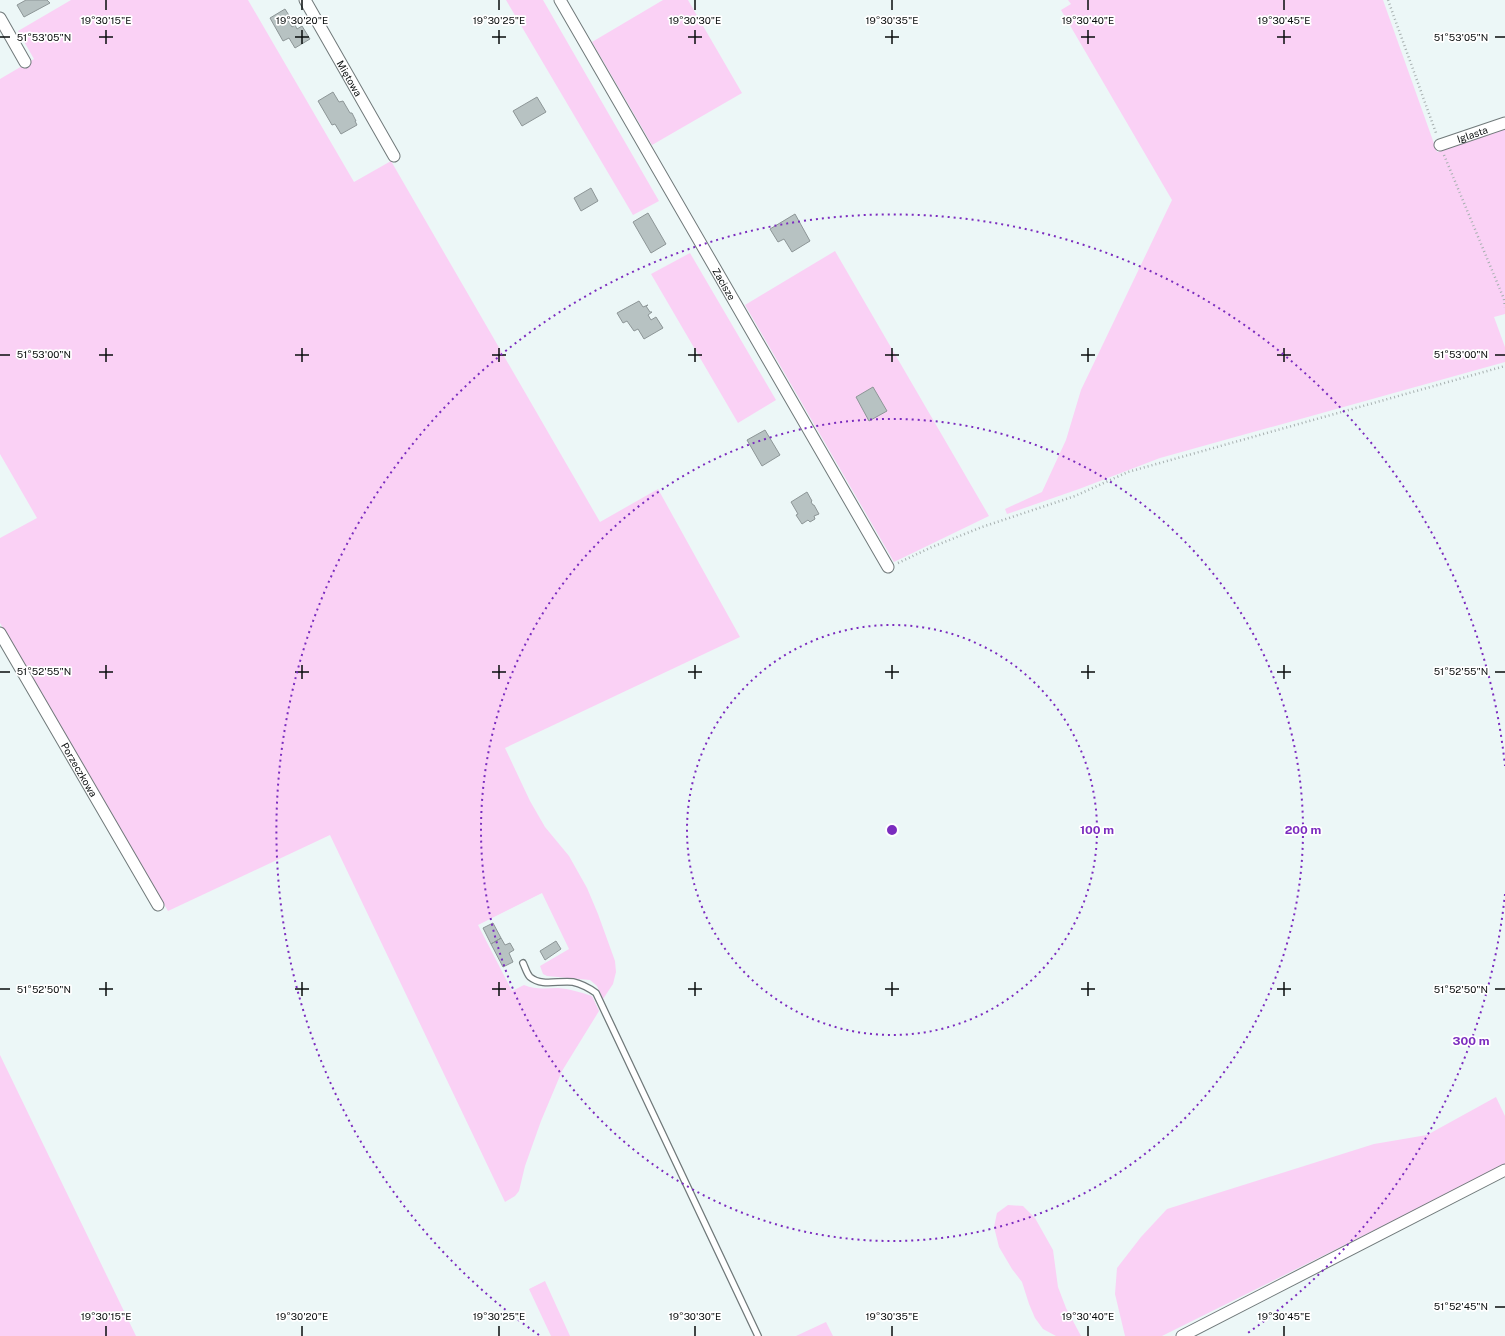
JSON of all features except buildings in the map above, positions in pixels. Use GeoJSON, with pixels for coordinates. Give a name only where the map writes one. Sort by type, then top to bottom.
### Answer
{"type":"FeatureCollection","features":[{"type":"Feature","properties":{"kind":"street","name":"Miętowa"},"geometry":{"type":"LineString","coordinates":[[305,0],[394,156]]}},
{"type":"Feature","properties":{"kind":"street","name":"Zacisze"},"geometry":{"type":"LineString","coordinates":[[560,0],[888,567]]}},
{"type":"Feature","properties":{"kind":"street"},"geometry":{"type":"LineString","coordinates":[[0,18],[25,62]]}},
{"type":"Feature","properties":{"kind":"street","name":"Iglasta"},"geometry":{"type":"LineString","coordinates":[[1440,145],[1505,123]]}},
{"type":"Feature","properties":{"kind":"street","name":"Porzeczkowa"},"geometry":{"type":"LineString","coordinates":[[0,634],[158,905]]}},
{"type":"Feature","properties":{"kind":"street"},"geometry":{"type":"LineString","coordinates":[[1182,1336],[1505,1170]]}},
{"type":"Feature","properties":{"kind":"lane"},"geometry":{"type":"LineString","coordinates":[[523,963],[529,976],[536,980],[545,983],[563,981],[574,982],[587,987],[596,993],[758,1336]]}},
{"type":"Feature","properties":{"kind":"path"},"geometry":{"type":"LineString","coordinates":[[1388,0],[1440,145],[1504,299],[1505,307]]}},
{"type":"Feature","properties":{"kind":"path"},"geometry":{"type":"LineString","coordinates":[[888,567],[982,527],[1075,496],[1128,472],[1505,366]]}},
{"type":"Feature","properties":{"kind":"shaded area"},"geometry":{"type":"Polygon","coordinates":[[[71,0],[248,0],[354,182],[391,161],[600,522],[658,489],[740,637],[505,748],[530,801],[545,827],[569,856],[587,888],[615,961],[616,972],[613,984],[603,999],[597,986],[590,980],[547,976],[543,974],[540,966],[569,949],[542,893],[478,925],[512,991],[524,985],[537,988],[558,988],[571,990],[592,996],[599,1011],[562,1071],[541,1121],[525,1166],[519,1191],[515,1196],[505,1202],[330,835],[168,911],[0,623],[0,538],[37,518],[0,454],[0,79],[34,59],[18,31],[71,0]]]}},
{"type":"Feature","properties":{"kind":"shaded area"},"geometry":{"type":"Polygon","coordinates":[[[506,0],[543,0],[659,201],[633,215],[506,0]]]}},
{"type":"Feature","properties":{"kind":"shaded area"},"geometry":{"type":"Polygon","coordinates":[[[663,0],[688,0],[742,93],[652,145],[592,42],[663,0]]]}},
{"type":"Feature","properties":{"kind":"shaded area"},"geometry":{"type":"Polygon","coordinates":[[[1068,0],[1383,0],[1437,152],[1505,129],[1505,314],[1494,317],[1505,347],[1505,362],[1160,458],[1079,489],[1007,514],[1005,509],[1042,492],[1066,440],[1081,390],[1172,200],[1061,10],[1071,4],[1068,0]]]}},
{"type":"Feature","properties":{"kind":"shaded area"},"geometry":{"type":"Polygon","coordinates":[[[835,251],[989,516],[894,562],[745,305],[835,251]]]}},
{"type":"Feature","properties":{"kind":"shaded area"},"geometry":{"type":"Polygon","coordinates":[[[690,253],[776,400],[738,423],[651,274],[690,253]]]}},
{"type":"Feature","properties":{"kind":"shaded area"},"geometry":{"type":"Polygon","coordinates":[[[0,1055],[136,1336],[0,1336],[0,1055]]]}},
{"type":"Feature","properties":{"kind":"shaded area"},"geometry":{"type":"Polygon","coordinates":[[[1496,1097],[1505,1116],[1505,1165],[1162,1336],[1125,1336],[1115,1294],[1117,1268],[1141,1237],[1167,1209],[1374,1144],[1427,1135],[1496,1097]]]}},
{"type":"Feature","properties":{"kind":"shaded area"},"geometry":{"type":"Polygon","coordinates":[[[1008,1205],[1023,1206],[1035,1218],[1053,1250],[1058,1287],[1066,1308],[1081,1336],[1056,1336],[1043,1329],[1035,1318],[1022,1282],[1012,1269],[999,1247],[994,1227],[997,1213],[1008,1205]]]}},
{"type":"Feature","properties":{"kind":"shaded area"},"geometry":{"type":"Polygon","coordinates":[[[545,1281],[570,1336],[551,1336],[529,1289],[545,1281]]]}},
{"type":"Feature","properties":{"kind":"shaded area"},"geometry":{"type":"Polygon","coordinates":[[[826,1322],[833,1336],[796,1336],[826,1322]]]}}]}
